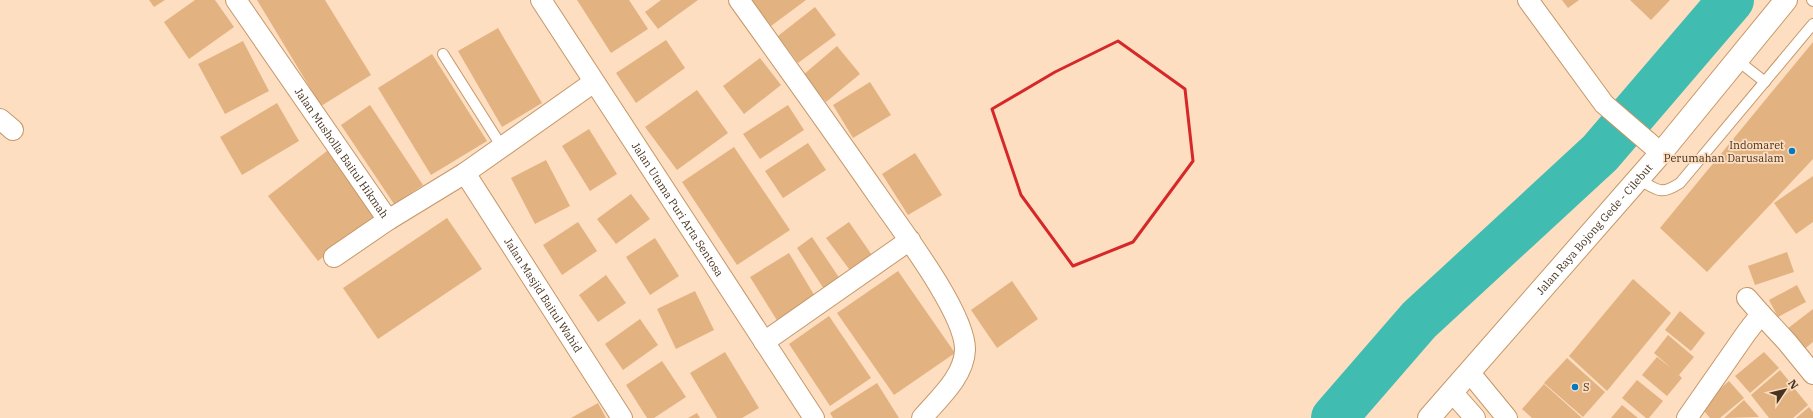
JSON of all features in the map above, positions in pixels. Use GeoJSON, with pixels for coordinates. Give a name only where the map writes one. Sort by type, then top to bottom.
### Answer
{"type":"FeatureCollection","features":[{"type":"Feature","properties":{"kind":"main road","name":"Jalan Raya Bojong Gede - Cilebut"},"geometry":{"type":"LineString","coordinates":[[1429,418],[1661,153],[1786,0]]}},
{"type":"Feature","properties":{"kind":"street","name":"Jalan Musholla Baitul Hikmah"},"geometry":{"type":"LineString","coordinates":[[236,0],[388,220],[465,173],[594,82]]}},
{"type":"Feature","properties":{"kind":"street","name":"Jalan Utama Puri Arta Sentosa"},"geometry":{"type":"LineString","coordinates":[[541,0],[814,418]]}},
{"type":"Feature","properties":{"kind":"street"},"geometry":{"type":"LineString","coordinates":[[739,0],[910,240],[952,310],[962,334],[965,350],[958,375],[922,418]]}},
{"type":"Feature","properties":{"kind":"street"},"geometry":{"type":"LineString","coordinates":[[1528,0],[1604,104],[1661,153]]}},
{"type":"Feature","properties":{"kind":"street","name":"Jalan Masjid Baitul Wahid"},"geometry":{"type":"LineString","coordinates":[[465,173],[622,418]]}},
{"type":"Feature","properties":{"kind":"street"},"geometry":{"type":"LineString","coordinates":[[334,256],[388,220]]}},
{"type":"Feature","properties":{"kind":"street"},"geometry":{"type":"LineString","coordinates":[[764,342],[910,240]]}},
{"type":"Feature","properties":{"kind":"street"},"geometry":{"type":"LineString","coordinates":[[1747,298],[1787,342],[1813,374]]}},
{"type":"Feature","properties":{"kind":"street"},"geometry":{"type":"LineString","coordinates":[[1687,418],[1761,314]]}},
{"type":"Feature","properties":{"kind":"street"},"geometry":{"type":"LineString","coordinates":[[1470,372],[1507,418]]}},
{"type":"Feature","properties":{"kind":"street"},"geometry":{"type":"LineString","coordinates":[[1452,392],[1475,418]]}},
{"type":"Feature","properties":{"kind":"lane"},"geometry":{"type":"LineString","coordinates":[[1638,179],[1662,192],[1669,190],[1680,183],[1813,24]]}},
{"type":"Feature","properties":{"kind":"lane"},"geometry":{"type":"LineString","coordinates":[[443,54],[502,147]]}},
{"type":"Feature","properties":{"kind":"lane"},"geometry":{"type":"LineString","coordinates":[[1737,60],[1765,82]]}},
{"type":"Feature","properties":{"kind":"highlighted area"},"geometry":{"type":"Polygon","coordinates":[[[1118,41],[1185,89],[1193,161],[1133,242],[1073,266],[1021,195],[992,109],[1055,72],[1118,41]]]}},
{"type":"Feature","properties":{"kind":"building"},"geometry":{"type":"Polygon","coordinates":[[[149,0],[165,0],[154,7],[149,0]]]}},
{"type":"Feature","properties":{"kind":"building"},"geometry":{"type":"Polygon","coordinates":[[[195,0],[215,0],[234,27],[189,59],[164,22],[195,0]]]}},
{"type":"Feature","properties":{"kind":"building"},"geometry":{"type":"Polygon","coordinates":[[[257,0],[325,0],[371,75],[321,106],[257,0]]]}},
{"type":"Feature","properties":{"kind":"building"},"geometry":{"type":"Polygon","coordinates":[[[577,0],[629,0],[648,29],[611,53],[577,0]]]}},
{"type":"Feature","properties":{"kind":"building"},"geometry":{"type":"Polygon","coordinates":[[[661,0],[698,0],[658,29],[645,12],[661,0]]]}},
{"type":"Feature","properties":{"kind":"building"},"geometry":{"type":"Polygon","coordinates":[[[751,0],[806,0],[771,26],[751,0]]]}},
{"type":"Feature","properties":{"kind":"building"},"geometry":{"type":"Polygon","coordinates":[[[1562,0],[1579,0],[1568,8],[1562,0]]]}},
{"type":"Feature","properties":{"kind":"building"},"geometry":{"type":"Polygon","coordinates":[[[1630,0],[1670,0],[1651,20],[1630,0]]]}},
{"type":"Feature","properties":{"kind":"building"},"geometry":{"type":"Polygon","coordinates":[[[815,7],[836,35],[798,63],[778,36],[815,7]]]}},
{"type":"Feature","properties":{"kind":"building"},"geometry":{"type":"Polygon","coordinates":[[[498,28],[542,103],[502,127],[458,51],[498,28]]]}},
{"type":"Feature","properties":{"kind":"building"},"geometry":{"type":"Polygon","coordinates":[[[666,40],[685,68],[636,103],[616,73],[666,40]]]}},
{"type":"Feature","properties":{"kind":"building"},"geometry":{"type":"Polygon","coordinates":[[[243,41],[269,91],[225,114],[198,64],[243,41]]]}},
{"type":"Feature","properties":{"kind":"building"},"geometry":{"type":"Polygon","coordinates":[[[1813,42],[1813,159],[1707,272],[1660,228],[1813,42]]]}},
{"type":"Feature","properties":{"kind":"building"},"geometry":{"type":"Polygon","coordinates":[[[837,46],[860,74],[826,102],[803,75],[837,46]]]}},
{"type":"Feature","properties":{"kind":"building"},"geometry":{"type":"Polygon","coordinates":[[[432,54],[487,141],[431,175],[378,88],[432,54]]]}},
{"type":"Feature","properties":{"kind":"building"},"geometry":{"type":"Polygon","coordinates":[[[760,58],[781,85],[744,114],[723,86],[760,58]]]}},
{"type":"Feature","properties":{"kind":"building"},"geometry":{"type":"Polygon","coordinates":[[[870,82],[891,115],[853,138],[833,105],[870,82]]]}},
{"type":"Feature","properties":{"kind":"building"},"geometry":{"type":"Polygon","coordinates":[[[697,90],[728,133],[677,170],[645,127],[697,90]]]}},
{"type":"Feature","properties":{"kind":"building"},"geometry":{"type":"Polygon","coordinates":[[[277,103],[299,141],[242,175],[220,137],[277,103]]]}},
{"type":"Feature","properties":{"kind":"building"},"geometry":{"type":"Polygon","coordinates":[[[370,105],[423,185],[394,204],[341,125],[370,105]]]}},
{"type":"Feature","properties":{"kind":"building"},"geometry":{"type":"Polygon","coordinates":[[[788,105],[804,130],[760,159],[743,134],[788,105]]]}},
{"type":"Feature","properties":{"kind":"building"},"geometry":{"type":"Polygon","coordinates":[[[589,129],[617,174],[590,191],[562,146],[589,129]]]}},
{"type":"Feature","properties":{"kind":"building"},"geometry":{"type":"Polygon","coordinates":[[[808,143],[826,170],[783,198],[765,171],[808,143]]]}},
{"type":"Feature","properties":{"kind":"building"},"geometry":{"type":"Polygon","coordinates":[[[734,147],[790,230],[737,265],[682,182],[734,147]]]}},
{"type":"Feature","properties":{"kind":"building"},"geometry":{"type":"Polygon","coordinates":[[[327,151],[376,216],[318,261],[268,196],[327,151]]]}},
{"type":"Feature","properties":{"kind":"building"},"geometry":{"type":"Polygon","coordinates":[[[915,153],[942,195],[908,215],[882,174],[915,153]]]}},
{"type":"Feature","properties":{"kind":"building"},"geometry":{"type":"Polygon","coordinates":[[[546,160],[570,206],[535,224],[511,178],[546,160]]]}},
{"type":"Feature","properties":{"kind":"building"},"geometry":{"type":"Polygon","coordinates":[[[1813,176],[1813,222],[1796,234],[1774,203],[1813,176]]]}},
{"type":"Feature","properties":{"kind":"building"},"geometry":{"type":"Polygon","coordinates":[[[631,194],[650,219],[616,244],[597,219],[631,194]]]}},
{"type":"Feature","properties":{"kind":"building"},"geometry":{"type":"Polygon","coordinates":[[[447,218],[482,269],[378,339],[343,288],[447,218]]]}},
{"type":"Feature","properties":{"kind":"building"},"geometry":{"type":"Polygon","coordinates":[[[578,222],[597,251],[562,275],[543,245],[578,222]]]}},
{"type":"Feature","properties":{"kind":"building"},"geometry":{"type":"Polygon","coordinates":[[[849,222],[874,258],[852,273],[826,238],[849,222]]]}},
{"type":"Feature","properties":{"kind":"building"},"geometry":{"type":"Polygon","coordinates":[[[812,237],[840,279],[824,289],[797,248],[812,237]]]}},
{"type":"Feature","properties":{"kind":"building"},"geometry":{"type":"Polygon","coordinates":[[[655,238],[679,276],[650,295],[626,257],[655,238]]]}},
{"type":"Feature","properties":{"kind":"building"},"geometry":{"type":"Polygon","coordinates":[[[1787,252],[1794,272],[1755,285],[1748,266],[1787,252]]]}},
{"type":"Feature","properties":{"kind":"building"},"geometry":{"type":"Polygon","coordinates":[[[789,253],[816,298],[778,322],[750,277],[789,253]]]}},
{"type":"Feature","properties":{"kind":"building"},"geometry":{"type":"Polygon","coordinates":[[[898,271],[955,353],[894,395],[837,313],[898,271]]]}},
{"type":"Feature","properties":{"kind":"building"},"geometry":{"type":"Polygon","coordinates":[[[606,275],[626,303],[598,322],[579,295],[606,275]]]}},
{"type":"Feature","properties":{"kind":"building"},"geometry":{"type":"Polygon","coordinates":[[[1633,279],[1671,313],[1607,391],[1569,356],[1633,279]]]}},
{"type":"Feature","properties":{"kind":"building"},"geometry":{"type":"Polygon","coordinates":[[[1012,281],[1038,319],[997,348],[971,310],[1012,281]]]}},
{"type":"Feature","properties":{"kind":"building"},"geometry":{"type":"Polygon","coordinates":[[[1797,285],[1806,302],[1778,317],[1769,300],[1797,285]]]}},
{"type":"Feature","properties":{"kind":"building"},"geometry":{"type":"Polygon","coordinates":[[[695,291],[714,330],[676,349],[657,309],[695,291]]]}},
{"type":"Feature","properties":{"kind":"building"},"geometry":{"type":"Polygon","coordinates":[[[1813,309],[1813,342],[1803,350],[1787,329],[1813,309]]]}},
{"type":"Feature","properties":{"kind":"building"},"geometry":{"type":"Polygon","coordinates":[[[1680,311],[1705,333],[1691,351],[1665,330],[1680,311]]]}},
{"type":"Feature","properties":{"kind":"building"},"geometry":{"type":"Polygon","coordinates":[[[829,316],[871,378],[830,406],[789,344],[829,316]]]}},
{"type":"Feature","properties":{"kind":"building"},"geometry":{"type":"Polygon","coordinates":[[[640,319],[658,345],[623,370],[605,344],[640,319]]]}},
{"type":"Feature","properties":{"kind":"building"},"geometry":{"type":"Polygon","coordinates":[[[1668,335],[1694,357],[1679,375],[1682,378],[1667,396],[1642,375],[1657,357],[1671,368],[1654,353],[1668,335]]]}},
{"type":"Feature","properties":{"kind":"building"},"geometry":{"type":"Polygon","coordinates":[[[725,352],[759,408],[742,418],[717,418],[690,373],[725,352]]]}},
{"type":"Feature","properties":{"kind":"building"},"geometry":{"type":"Polygon","coordinates":[[[1764,352],[1779,368],[1750,393],[1735,376],[1764,352]]]}},
{"type":"Feature","properties":{"kind":"building","name":"S"},"geometry":{"type":"Polygon","coordinates":[[[1567,358],[1605,392],[1583,417],[1544,383],[1567,358]]]}},
{"type":"Feature","properties":{"kind":"building"},"geometry":{"type":"Polygon","coordinates":[[[662,361],[686,397],[654,418],[647,418],[626,385],[662,361]]]}},
{"type":"Feature","properties":{"kind":"building"},"geometry":{"type":"Polygon","coordinates":[[[1780,370],[1794,387],[1779,399],[1794,388],[1808,405],[1793,418],[1769,418],[1751,395],[1780,370]]]}},
{"type":"Feature","properties":{"kind":"building"},"geometry":{"type":"Polygon","coordinates":[[[1637,380],[1663,401],[1649,418],[1646,418],[1622,398],[1637,380]]]}},
{"type":"Feature","properties":{"kind":"building"},"geometry":{"type":"Polygon","coordinates":[[[1729,381],[1744,398],[1720,418],[1710,418],[1700,406],[1729,381]]]}},
{"type":"Feature","properties":{"kind":"building"},"geometry":{"type":"Polygon","coordinates":[[[877,383],[899,418],[833,418],[830,413],[877,383]]]}},
{"type":"Feature","properties":{"kind":"building","name":"S"},"geometry":{"type":"Polygon","coordinates":[[[1544,384],[1582,418],[1532,418],[1522,409],[1544,384]]]}},
{"type":"Feature","properties":{"kind":"building"},"geometry":{"type":"Polygon","coordinates":[[[1744,400],[1759,417],[1724,418],[1744,400]]]}},
{"type":"Feature","properties":{"kind":"building"},"geometry":{"type":"Polygon","coordinates":[[[598,403],[606,418],[571,418],[598,403]]]}},
{"type":"Feature","properties":{"kind":"building"},"geometry":{"type":"Polygon","coordinates":[[[1622,405],[1638,418],[1611,418],[1622,405]]]}},
{"type":"Feature","properties":{"kind":"building"},"geometry":{"type":"Polygon","coordinates":[[[1809,407],[1813,412],[1813,418],[1796,418],[1809,407]]]}},
{"type":"Feature","properties":{"kind":"building"},"geometry":{"type":"Polygon","coordinates":[[[697,413],[700,418],[688,418],[697,413]]]}},
{"type":"Feature","properties":{"kind":"waterway"},"geometry":{"type":"LineString","coordinates":[[1334,418],[1419,320],[1600,153],[1731,0]]}},
{"type":"Feature","properties":{"kind":"place","name":"Indomaret Perumahan Darusalam"},"geometry":{"type":"Point","coordinates":[1792,151]}},
{"type":"Feature","properties":{"kind":"place","name":"S"},"geometry":{"type":"Point","coordinates":[1575,387]}}]}
